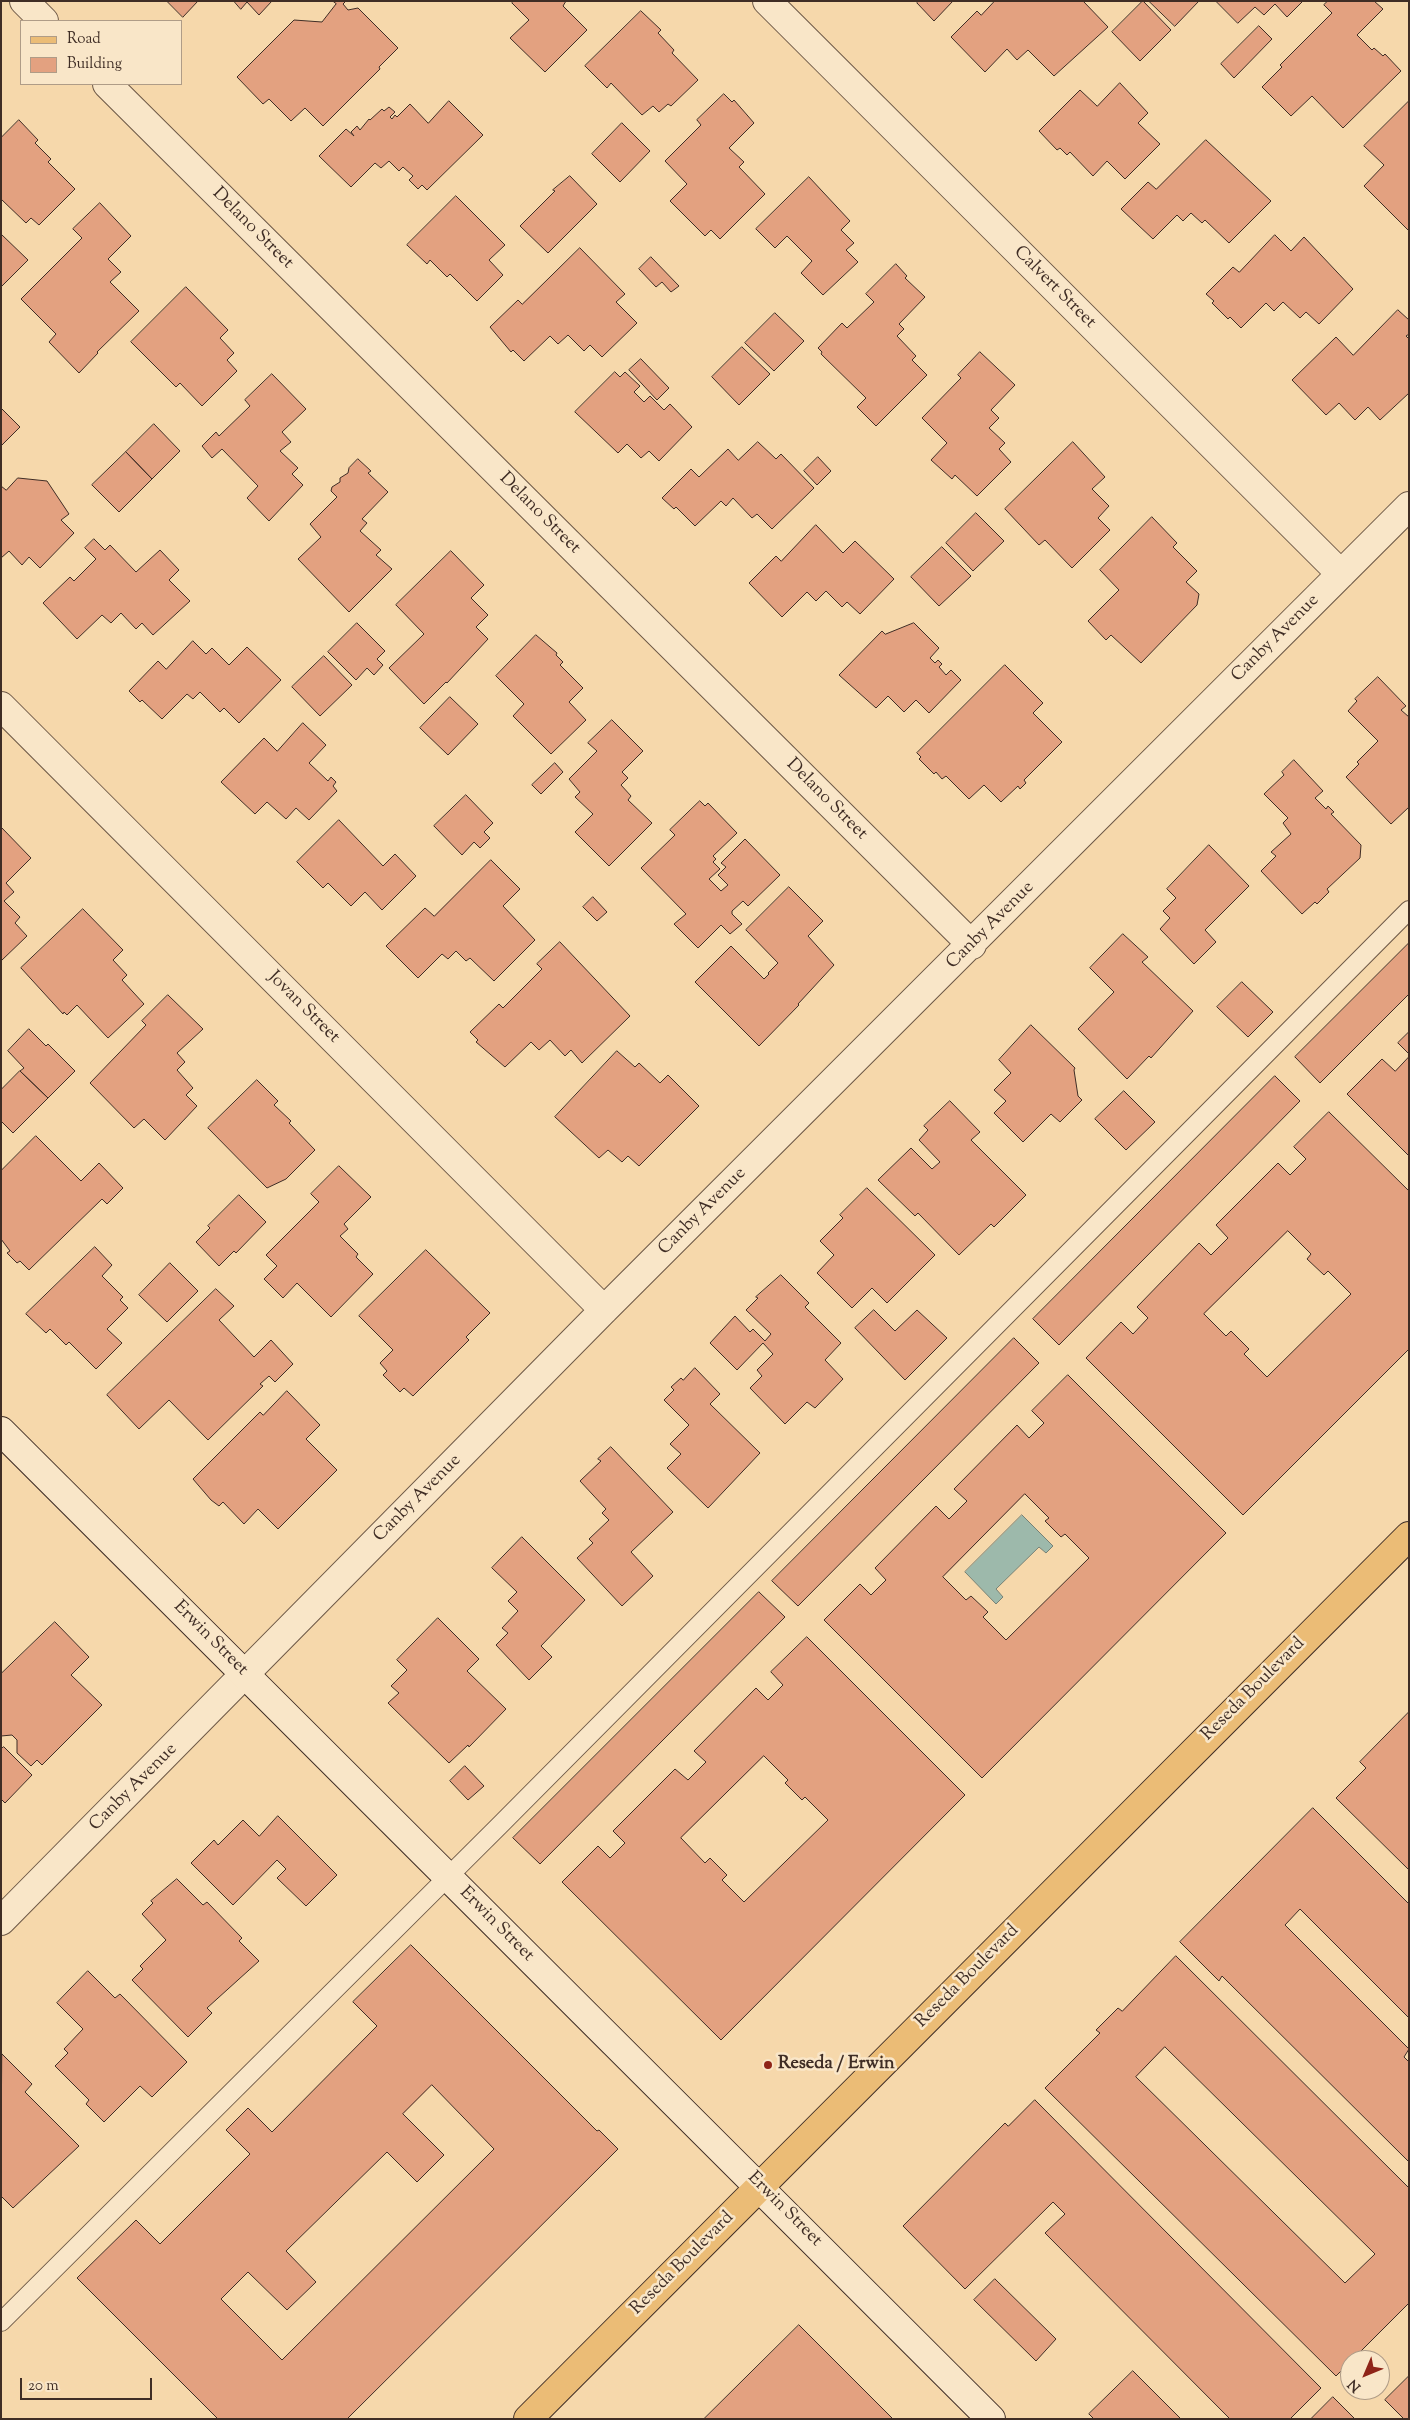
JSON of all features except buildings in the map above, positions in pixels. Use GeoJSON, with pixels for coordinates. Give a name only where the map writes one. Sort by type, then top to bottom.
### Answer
{"type":"FeatureCollection","features":[{"type":"Feature","properties":{"kind":"main road","name":"Reseda Boulevard"},"geometry":{"type":"LineString","coordinates":[[528,2419],[761,2188],[1409,1536]]}},
{"type":"Feature","properties":{"kind":"street"},"geometry":{"type":"LineString","coordinates":[[24,1],[43,20]]}},
{"type":"Feature","properties":{"kind":"street","name":"Calvert Street"},"geometry":{"type":"LineString","coordinates":[[767,1],[1341,574]]}},
{"type":"Feature","properties":{"kind":"street","name":"Delano Street"},"geometry":{"type":"LineString","coordinates":[[108,85],[972,945]]}},
{"type":"Feature","properties":{"kind":"street","name":"Canby Avenue"},"geometry":{"type":"LineString","coordinates":[[1,1921],[604,1310],[972,945],[1409,506]]}},
{"type":"Feature","properties":{"kind":"street","name":"Jovan Street"},"geometry":{"type":"LineString","coordinates":[[1,706],[604,1310]]}},
{"type":"Feature","properties":{"kind":"street","name":"Erwin Street"},"geometry":{"type":"LineString","coordinates":[[1,1431],[991,2419]]}},
{"type":"Feature","properties":{"kind":"lane"},"geometry":{"type":"LineString","coordinates":[[1,2322],[447,1877],[1409,910]]}},
{"type":"Feature","properties":{"kind":"shaded area"},"geometry":{"type":"Polygon","coordinates":[[[1022,1515],[1053,1546],[1046,1553],[1039,1547],[996,1589],[1003,1597],[996,1604],[965,1572],[1022,1515]]]}},
{"type":"Feature","properties":{"kind":"place","name":"Reseda / Erwin"},"geometry":{"type":"Point","coordinates":[768,2065]}}]}
